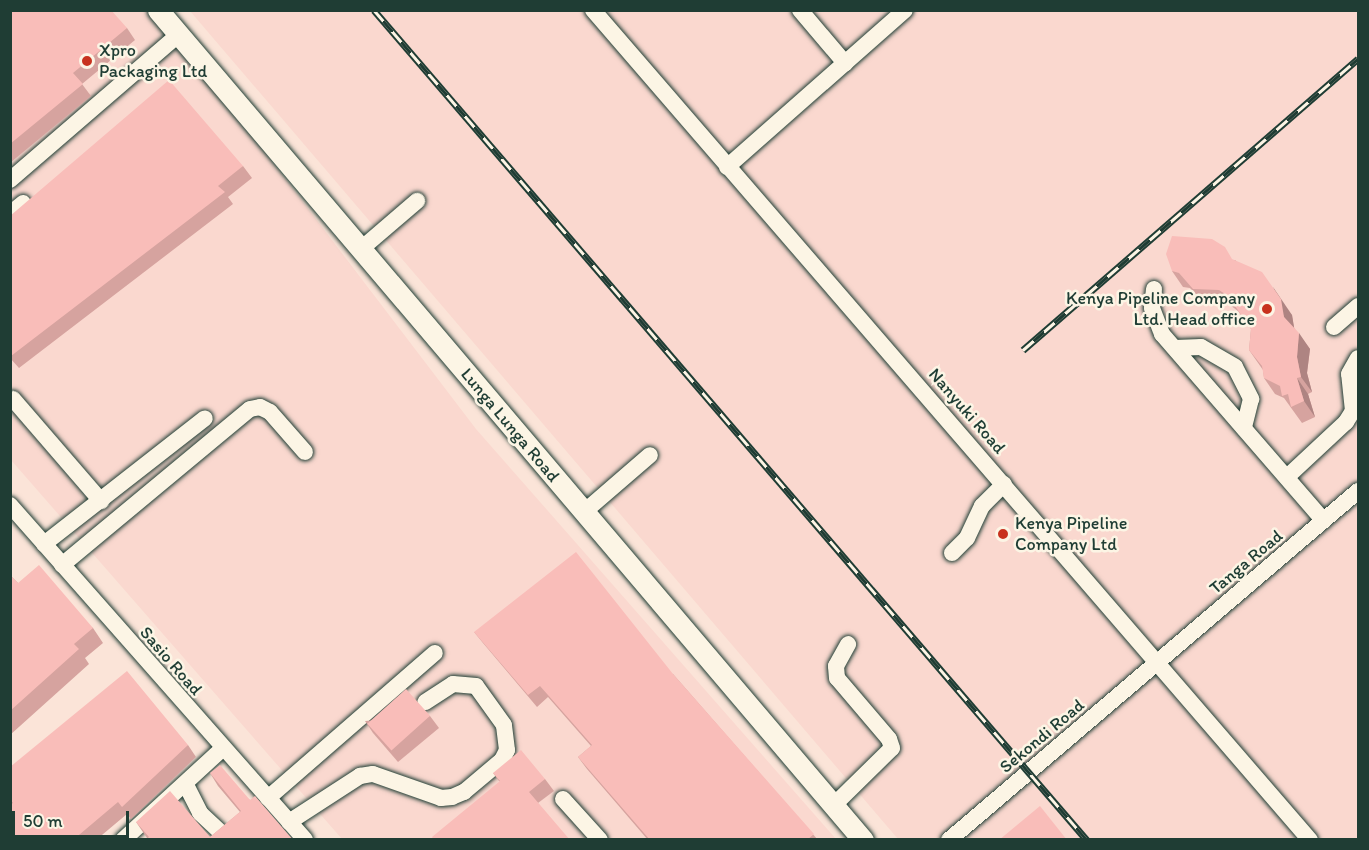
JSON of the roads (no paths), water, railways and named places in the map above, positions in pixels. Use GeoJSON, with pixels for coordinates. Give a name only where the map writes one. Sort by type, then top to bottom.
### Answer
{"type":"FeatureCollection","features":[{"type":"Feature","properties":{"kind":"main road","name":"Lunga Lunga Road"},"geometry":{"type":"LineString","coordinates":[[158,10],[863,840]]}},
{"type":"Feature","properties":{"kind":"street","name":"Nanyuki Road"},"geometry":{"type":"LineString","coordinates":[[593,10],[727,167],[1160,662],[1310,840]]}},
{"type":"Feature","properties":{"kind":"street"},"geometry":{"type":"LineString","coordinates":[[800,10],[845,63]]}},
{"type":"Feature","properties":{"kind":"street"},"geometry":{"type":"LineString","coordinates":[[727,167],[905,10]]}},
{"type":"Feature","properties":{"kind":"street"},"geometry":{"type":"LineString","coordinates":[[10,180],[178,35]]}},
{"type":"Feature","properties":{"kind":"street"},"geometry":{"type":"LineString","coordinates":[[361,249],[417,201]]}},
{"type":"Feature","properties":{"kind":"street"},"geometry":{"type":"LineString","coordinates":[[1154,289],[1155,319],[1175,348],[1324,521]]}},
{"type":"Feature","properties":{"kind":"street"},"geometry":{"type":"LineString","coordinates":[[1334,327],[1359,306]]}},
{"type":"Feature","properties":{"kind":"street"},"geometry":{"type":"LineString","coordinates":[[1175,348],[1201,347],[1235,367],[1251,399],[1244,428]]}},
{"type":"Feature","properties":{"kind":"street"},"geometry":{"type":"LineString","coordinates":[[1287,477],[1346,422],[1353,411],[1349,374],[1359,358]]}},
{"type":"Feature","properties":{"kind":"street"},"geometry":{"type":"LineString","coordinates":[[13,399],[101,501]]}},
{"type":"Feature","properties":{"kind":"street"},"geometry":{"type":"LineString","coordinates":[[62,565],[250,409],[260,407],[270,411],[305,452]]}},
{"type":"Feature","properties":{"kind":"street"},"geometry":{"type":"LineString","coordinates":[[44,544],[205,418]]}},
{"type":"Feature","properties":{"kind":"street"},"geometry":{"type":"LineString","coordinates":[[584,512],[650,455]]}},
{"type":"Feature","properties":{"kind":"street"},"geometry":{"type":"LineString","coordinates":[[952,553],[967,538],[982,506],[1005,484]]}},
{"type":"Feature","properties":{"kind":"street","name":"Tanga Road"},"geometry":{"type":"LineString","coordinates":[[1160,662],[1359,491]]}},
{"type":"Feature","properties":{"kind":"street","name":"Sasio Road"},"geometry":{"type":"LineString","coordinates":[[10,505],[222,749],[305,840]]}},
{"type":"Feature","properties":{"kind":"street"},"geometry":{"type":"LineString","coordinates":[[834,805],[892,748],[889,739],[837,678],[836,666],[848,644]]}},
{"type":"Feature","properties":{"kind":"street"},"geometry":{"type":"LineString","coordinates":[[268,798],[435,653]]}},
{"type":"Feature","properties":{"kind":"street","name":"Sekondi Road"},"geometry":{"type":"LineString","coordinates":[[949,840],[1160,662]]}},
{"type":"Feature","properties":{"kind":"street"},"geometry":{"type":"LineString","coordinates":[[289,822],[360,776],[373,774],[441,798],[452,797],[464,792],[502,760],[507,750],[504,725],[476,686],[453,684],[425,702]]}},
{"type":"Feature","properties":{"kind":"street"},"geometry":{"type":"LineString","coordinates":[[123,840],[186,785],[222,749]]}},
{"type":"Feature","properties":{"kind":"street"},"geometry":{"type":"LineString","coordinates":[[186,785],[200,813],[219,831]]}},
{"type":"Feature","properties":{"kind":"street"},"geometry":{"type":"LineString","coordinates":[[562,799],[600,840]]}},
{"type":"Feature","properties":{"kind":"railway"},"geometry":{"type":"LineString","coordinates":[[374,10],[1087,840]]}},
{"type":"Feature","properties":{"kind":"railway"},"geometry":{"type":"LineString","coordinates":[[1023,350],[1358,59]]}},
{"type":"Feature","properties":{"kind":"place","name":"Xpro Packaging Ltd"},"geometry":{"type":"Point","coordinates":[87,61]}},
{"type":"Feature","properties":{"kind":"place","name":"Kenya Pipeline Company Ltd. Head office"},"geometry":{"type":"Point","coordinates":[1267,309]}},
{"type":"Feature","properties":{"kind":"place","name":"Kenya Pipeline Company Ltd"},"geometry":{"type":"Point","coordinates":[1003,534]}}]}
